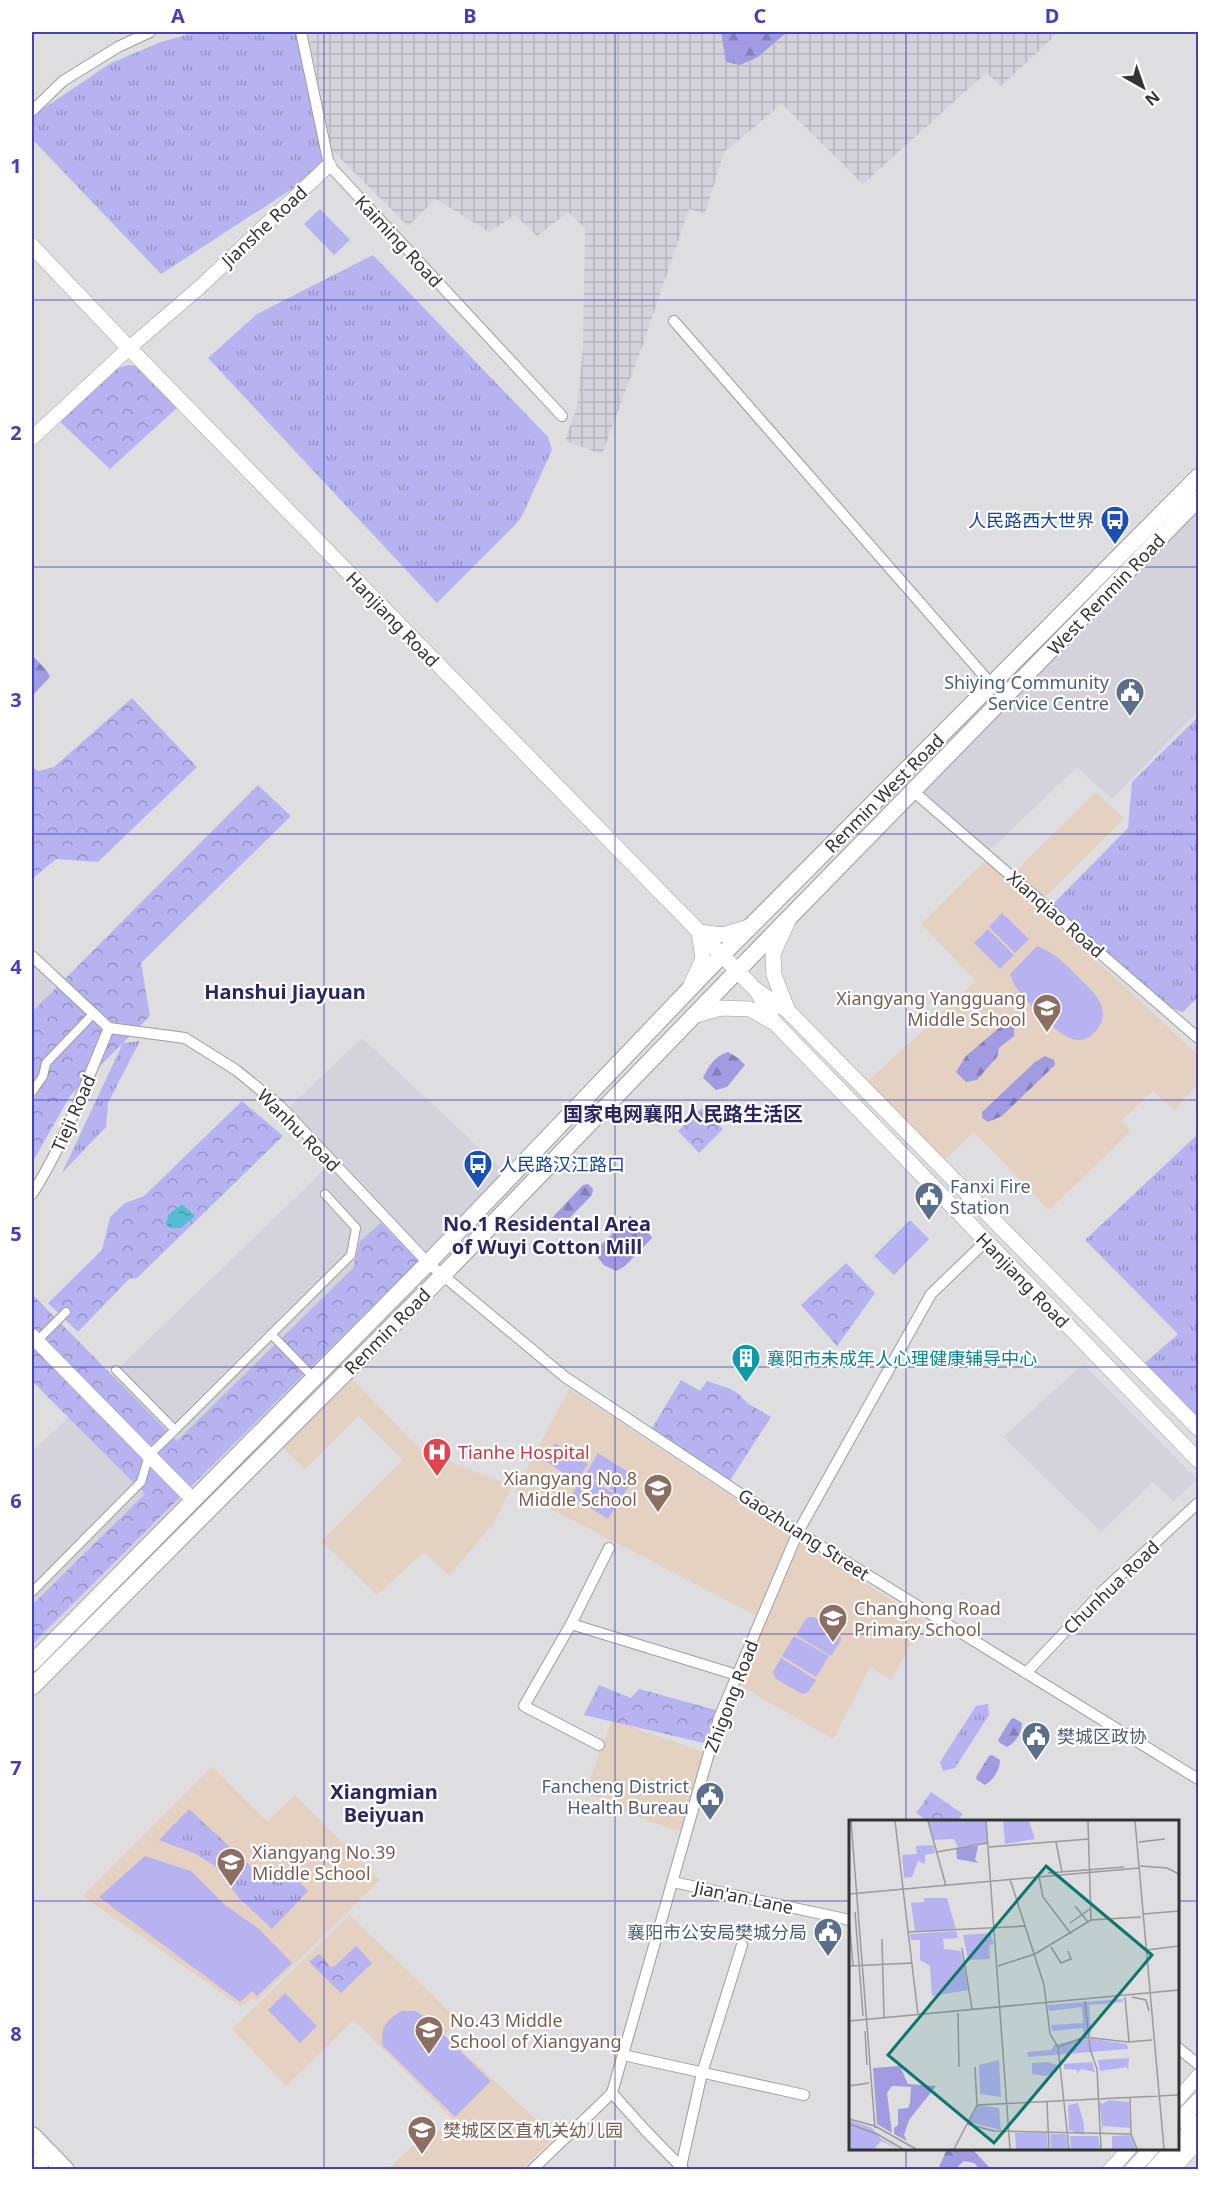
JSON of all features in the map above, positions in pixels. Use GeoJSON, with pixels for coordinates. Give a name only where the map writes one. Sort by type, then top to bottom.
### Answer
{"type":"FeatureCollection","features":[{"type":"Feature","properties":{"kind":"highway"},"geometry":{"type":"LineString","coordinates":[[32,2136],[65,2169]]}},
{"type":"Feature","properties":{"kind":"highway"},"geometry":{"type":"LineString","coordinates":[[32,2161],[40,2169]]}},
{"type":"Feature","properties":{"kind":"main road","name":"Hanjiang Road"},"geometry":{"type":"LineString","coordinates":[[32,246],[737,971],[756,990],[788,1011],[1198,1428]]}},
{"type":"Feature","properties":{"kind":"main road","name":"Renmin West Road"},"geometry":{"type":"LineString","coordinates":[[722,955],[1198,477]]}},
{"type":"Feature","properties":{"kind":"main road","name":"West Renmin Road"},"geometry":{"type":"LineString","coordinates":[[737,971],[1198,499]]}},
{"type":"Feature","properties":{"kind":"main road"},"geometry":{"type":"LineString","coordinates":[[788,920],[773,954],[774,975],[788,1011]]}},
{"type":"Feature","properties":{"kind":"main road"},"geometry":{"type":"LineString","coordinates":[[689,990],[703,958],[699,932],[723,935],[749,927]]}},
{"type":"Feature","properties":{"kind":"main road","name":"Renmin Road"},"geometry":{"type":"LineString","coordinates":[[32,1663],[428,1263],[722,955]]}},
{"type":"Feature","properties":{"kind":"main road","name":"Renmin Road"},"geometry":{"type":"LineString","coordinates":[[32,1687],[443,1275],[737,971]]}},
{"type":"Feature","properties":{"kind":"main road","name":"Hanjiang Road"},"geometry":{"type":"LineString","coordinates":[[756,990],[774,1022],[1198,1460]]}},
{"type":"Feature","properties":{"kind":"main road"},"geometry":{"type":"LineString","coordinates":[[693,1016],[721,1008],[750,1010],[774,1022]]}},
{"type":"Feature","properties":{"kind":"main road"},"geometry":{"type":"LineString","coordinates":[[1179,2121],[1198,2100]]}},
{"type":"Feature","properties":{"kind":"main road"},"geometry":{"type":"LineString","coordinates":[[1179,2143],[1198,2122]]}},
{"type":"Feature","properties":{"kind":"main road"},"geometry":{"type":"LineString","coordinates":[[1132,2169],[1150,2150]]}},
{"type":"Feature","properties":{"kind":"main road"},"geometry":{"type":"LineString","coordinates":[[1153,2169],[1171,2150]]}},
{"type":"Feature","properties":{"kind":"street"},"geometry":{"type":"LineString","coordinates":[[32,111],[63,81],[118,47],[150,32]]}},
{"type":"Feature","properties":{"kind":"street"},"geometry":{"type":"LineString","coordinates":[[301,32],[329,165]]}},
{"type":"Feature","properties":{"kind":"street","name":"Jianshe Road"},"geometry":{"type":"LineString","coordinates":[[129,348],[200,287],[329,165]]}},
{"type":"Feature","properties":{"kind":"street","name":"Kaiming Road"},"geometry":{"type":"LineString","coordinates":[[329,165],[562,416]]}},
{"type":"Feature","properties":{"kind":"street"},"geometry":{"type":"LineString","coordinates":[[674,321],[992,685]]}},
{"type":"Feature","properties":{"kind":"street"},"geometry":{"type":"LineString","coordinates":[[32,438],[129,348]]}},
{"type":"Feature","properties":{"kind":"street","name":"Xianqiao Road"},"geometry":{"type":"LineString","coordinates":[[913,790],[1198,1038]]}},
{"type":"Feature","properties":{"kind":"street"},"geometry":{"type":"LineString","coordinates":[[34,961],[109,1028]]}},
{"type":"Feature","properties":{"kind":"street"},"geometry":{"type":"LineString","coordinates":[[32,1092],[43,1076],[45,1063],[94,1013]]}},
{"type":"Feature","properties":{"kind":"street","name":"Wanhu Road"},"geometry":{"type":"LineString","coordinates":[[109,1028],[185,1038],[236,1070],[280,1106],[428,1263]]}},
{"type":"Feature","properties":{"kind":"street","name":"Tieji Road"},"geometry":{"type":"LineString","coordinates":[[32,1194],[46,1172],[66,1131],[109,1028]]}},
{"type":"Feature","properties":{"kind":"street"},"geometry":{"type":"LineString","coordinates":[[32,1592],[141,1482],[149,1455],[351,1255],[356,1228],[325,1194]]}},
{"type":"Feature","properties":{"kind":"street","name":"Zhigong Road"},"geometry":{"type":"LineString","coordinates":[[612,2093],[719,1718],[798,1532],[931,1294],[985,1242]]}},
{"type":"Feature","properties":{"kind":"street","name":"Gaozhuang Street"},"geometry":{"type":"LineString","coordinates":[[428,1263],[565,1377],[798,1532],[1198,1779]]}},
{"type":"Feature","properties":{"kind":"street"},"geometry":{"type":"LineString","coordinates":[[66,1312],[33,1341],[193,1500]]}},
{"type":"Feature","properties":{"kind":"street"},"geometry":{"type":"LineString","coordinates":[[271,1334],[314,1378]]}},
{"type":"Feature","properties":{"kind":"street"},"geometry":{"type":"LineString","coordinates":[[116,1370],[175,1430]]}},
{"type":"Feature","properties":{"kind":"street","name":"Chunhua Road"},"geometry":{"type":"LineString","coordinates":[[1026,1673],[1103,1591],[1198,1503]]}},
{"type":"Feature","properties":{"kind":"street"},"geometry":{"type":"LineString","coordinates":[[599,1745],[524,1706],[571,1624],[609,1548]]}},
{"type":"Feature","properties":{"kind":"street"},"geometry":{"type":"LineString","coordinates":[[571,1624],[737,1675]]}},
{"type":"Feature","properties":{"kind":"street","name":"Jian'an Lane"},"geometry":{"type":"LineString","coordinates":[[673,1882],[849,1920]]}},
{"type":"Feature","properties":{"kind":"street"},"geometry":{"type":"LineString","coordinates":[[682,2168],[702,2073],[742,1945]]}},
{"type":"Feature","properties":{"kind":"street"},"geometry":{"type":"LineString","coordinates":[[1179,2049],[1198,2064]]}},
{"type":"Feature","properties":{"kind":"street"},"geometry":{"type":"LineString","coordinates":[[623,2055],[804,2095]]}},
{"type":"Feature","properties":{"kind":"street"},"geometry":{"type":"LineString","coordinates":[[1179,2098],[1198,2076]]}},
{"type":"Feature","properties":{"kind":"street"},"geometry":{"type":"LineString","coordinates":[[532,2169],[612,2093],[682,2168]]}},
{"type":"Feature","properties":{"kind":"street"},"geometry":{"type":"LineString","coordinates":[[1172,2169],[1198,2142]]}},
{"type":"Feature","properties":{"kind":"street"},"geometry":{"type":"LineString","coordinates":[[1110,2169],[1128,2150]]}},
{"type":"Feature","properties":{"kind":"shaded area"},"geometry":{"type":"Polygon","coordinates":[[[308,32],[1059,32],[1000,87],[987,72],[863,184],[782,104],[724,152],[705,214],[689,209],[643,344],[602,454],[565,441],[577,406],[583,348],[585,228],[568,212],[537,236],[515,215],[489,232],[436,199],[408,226],[332,150],[308,32]]]}},
{"type":"Feature","properties":{"kind":"shaded area"},"geometry":{"type":"Polygon","coordinates":[[[1198,499],[1198,711],[1112,799],[1077,767],[986,854],[913,791],[1198,499]]]}},
{"type":"Feature","properties":{"kind":"shaded area"},"geometry":{"type":"Polygon","coordinates":[[[1096,792],[1124,819],[1041,901],[1014,873],[1096,792]]]}},
{"type":"Feature","properties":{"kind":"shaded area","name":"Xiangyang Yangguang Middle School"},"geometry":{"type":"Polygon","coordinates":[[[987,859],[1198,1055],[1198,1084],[1175,1110],[1153,1091],[1121,1121],[1131,1131],[1049,1210],[974,1132],[942,1162],[866,1083],[976,981],[921,924],[987,859]]]}},
{"type":"Feature","properties":{"kind":"shaded area"},"geometry":{"type":"Polygon","coordinates":[[[37,960],[61,982],[32,1012],[32,966],[37,960]]]}},
{"type":"Feature","properties":{"kind":"shaded area"},"geometry":{"type":"Polygon","coordinates":[[[362,1038],[507,1174],[422,1263],[32,1647],[32,1452],[329,1165],[282,1114],[362,1038]]]}},
{"type":"Feature","properties":{"kind":"shaded area"},"geometry":{"type":"Polygon","coordinates":[[[1083,1364],[1197,1479],[1174,1501],[1153,1482],[1101,1532],[1003,1437],[1083,1364]]]}},
{"type":"Feature","properties":{"kind":"shaded area","name":"Tianhe Hospital"},"geometry":{"type":"Polygon","coordinates":[[[349,1376],[422,1451],[512,1486],[493,1524],[449,1576],[424,1552],[377,1595],[321,1541],[403,1460],[359,1416],[305,1469],[279,1444],[349,1376]]]}},
{"type":"Feature","properties":{"kind":"shaded area","name":"Xiangyang No.8 Middle School"},"geometry":{"type":"Polygon","coordinates":[[[569,1389],[791,1535],[756,1615],[515,1491],[569,1389]]]}},
{"type":"Feature","properties":{"kind":"shaded area","name":"Changhong Road Primary School"},"geometry":{"type":"Polygon","coordinates":[[[799,1542],[925,1621],[891,1679],[870,1667],[833,1739],[738,1684],[799,1542]]]}},
{"type":"Feature","properties":{"kind":"shaded area"},"geometry":{"type":"Polygon","coordinates":[[[612,1720],[706,1753],[683,1832],[647,1821],[585,1792],[612,1720]]]}},
{"type":"Feature","properties":{"kind":"shaded area","name":"Xiangyang No.39 Middle School"},"geometry":{"type":"Polygon","coordinates":[[[212,1767],[267,1821],[295,1795],[380,1880],[257,2001],[253,1998],[242,2007],[83,1896],[212,1767]]]}},
{"type":"Feature","properties":{"kind":"shaded area","name":"No.43 Middle School of Xiangyang"},"geometry":{"type":"Polygon","coordinates":[[[350,1915],[459,2021],[445,2035],[555,2137],[522,2169],[388,2169],[423,2136],[428,2141],[451,2118],[354,2020],[286,2086],[232,2029],[350,1915]]]}},
{"type":"Feature","properties":{"kind":"green space"},"geometry":{"type":"Polygon","coordinates":[[[197,32],[301,32],[329,165],[161,274],[32,139],[32,116],[111,63],[161,42],[197,32]]]}},
{"type":"Feature","properties":{"kind":"green space"},"geometry":{"type":"Polygon","coordinates":[[[721,32],[787,32],[758,57],[740,65],[726,62],[721,32]]]}},
{"type":"Feature","properties":{"kind":"green space"},"geometry":{"type":"Polygon","coordinates":[[[320,209],[350,240],[334,255],[304,224],[320,209]]]}},
{"type":"Feature","properties":{"kind":"green space"},"geometry":{"type":"Polygon","coordinates":[[[373,255],[548,437],[552,450],[522,516],[437,603],[208,358],[257,314],[373,255]]]}},
{"type":"Feature","properties":{"kind":"green space"},"geometry":{"type":"Polygon","coordinates":[[[129,365],[147,367],[182,403],[110,469],[55,417],[114,369],[129,365]]]}},
{"type":"Feature","properties":{"kind":"green space"},"geometry":{"type":"Polygon","coordinates":[[[33,656],[50,677],[32,696],[33,656]]]}},
{"type":"Feature","properties":{"kind":"green space"},"geometry":{"type":"Polygon","coordinates":[[[132,698],[197,767],[98,862],[56,859],[32,879],[32,767],[38,771],[54,767],[132,698]]]}},
{"type":"Feature","properties":{"kind":"green space"},"geometry":{"type":"Polygon","coordinates":[[[1198,717],[1198,997],[1183,1012],[1171,1008],[1052,905],[1128,828],[1132,782],[1198,717]]]}},
{"type":"Feature","properties":{"kind":"green space"},"geometry":{"type":"Polygon","coordinates":[[[258,785],[291,816],[141,963],[150,1016],[70,1096],[32,1163],[32,1012],[258,785]]]}},
{"type":"Feature","properties":{"kind":"green space"},"geometry":{"type":"Polygon","coordinates":[[[1002,913],[1029,939],[1015,953],[989,927],[1002,913]]]}},
{"type":"Feature","properties":{"kind":"green space"},"geometry":{"type":"Polygon","coordinates":[[[988,929],[1014,955],[1000,969],[974,943],[988,929]]]}},
{"type":"Feature","properties":{"kind":"green space"},"geometry":{"type":"Polygon","coordinates":[[[1037,946],[1060,960],[1100,1002],[1103,1015],[1101,1022],[1097,1030],[1089,1037],[1078,1040],[1054,1028],[1015,987],[1010,974],[1037,946]]]}},
{"type":"Feature","properties":{"kind":"green space"},"geometry":{"type":"Polygon","coordinates":[[[1006,1022],[1014,1025],[1014,1036],[999,1048],[997,1057],[977,1080],[966,1082],[956,1072],[966,1056],[1006,1022]]]}},
{"type":"Feature","properties":{"kind":"green space"},"geometry":{"type":"Polygon","coordinates":[[[140,1041],[108,1103],[106,1127],[62,1173],[123,1043],[140,1041]]]}},
{"type":"Feature","properties":{"kind":"green space"},"geometry":{"type":"Polygon","coordinates":[[[728,1052],[745,1065],[727,1087],[716,1090],[703,1078],[713,1062],[728,1052]]]}},
{"type":"Feature","properties":{"kind":"green space"},"geometry":{"type":"Polygon","coordinates":[[[1045,1056],[1054,1060],[1055,1065],[1002,1116],[988,1122],[982,1118],[982,1112],[1035,1062],[1045,1056]]]}},
{"type":"Feature","properties":{"kind":"green space"},"geometry":{"type":"Polygon","coordinates":[[[242,1101],[283,1136],[137,1278],[129,1279],[78,1332],[48,1303],[102,1250],[110,1217],[125,1203],[144,1196],[242,1101]]]}},
{"type":"Feature","properties":{"kind":"green space"},"geometry":{"type":"Polygon","coordinates":[[[702,1108],[723,1129],[699,1153],[678,1131],[702,1108]]]}},
{"type":"Feature","properties":{"kind":"green space"},"geometry":{"type":"Polygon","coordinates":[[[1198,1134],[1198,1422],[1139,1368],[1178,1334],[1085,1240],[1198,1134]]]}},
{"type":"Feature","properties":{"kind":"green space"},"geometry":{"type":"Polygon","coordinates":[[[588,1184],[593,1189],[592,1195],[560,1228],[551,1219],[583,1185],[588,1184]]]}},
{"type":"Feature","properties":{"kind":"green space"},"geometry":{"type":"Polygon","coordinates":[[[630,1216],[647,1230],[652,1238],[625,1266],[616,1271],[604,1265],[598,1258],[599,1247],[630,1216]]]}},
{"type":"Feature","properties":{"kind":"green space"},"geometry":{"type":"Polygon","coordinates":[[[910,1220],[929,1239],[894,1275],[874,1256],[910,1220]]]}},
{"type":"Feature","properties":{"kind":"green space"},"geometry":{"type":"Polygon","coordinates":[[[381,1223],[418,1261],[32,1644],[32,1605],[145,1494],[32,1381],[32,1294],[177,1441],[353,1268],[360,1241],[381,1223]]]}},
{"type":"Feature","properties":{"kind":"green space"},"geometry":{"type":"Polygon","coordinates":[[[846,1263],[875,1293],[837,1346],[801,1305],[846,1263]]]}},
{"type":"Feature","properties":{"kind":"green space"},"geometry":{"type":"Polygon","coordinates":[[[681,1380],[700,1391],[707,1381],[728,1388],[739,1394],[747,1403],[771,1417],[729,1482],[651,1430],[681,1380]]]}},
{"type":"Feature","properties":{"kind":"green space"},"geometry":{"type":"Polygon","coordinates":[[[555,1443],[588,1464],[577,1481],[545,1461],[555,1443]]]}},
{"type":"Feature","properties":{"kind":"green space"},"geometry":{"type":"Polygon","coordinates":[[[598,1453],[635,1476],[622,1497],[586,1474],[598,1453]]]}},
{"type":"Feature","properties":{"kind":"green space"},"geometry":{"type":"Polygon","coordinates":[[[584,1475],[621,1498],[608,1519],[571,1496],[584,1475]]]}},
{"type":"Feature","properties":{"kind":"green space"},"geometry":{"type":"Polygon","coordinates":[[[807,1617],[814,1617],[840,1634],[841,1640],[831,1656],[796,1635],[807,1617]]]}},
{"type":"Feature","properties":{"kind":"green space"},"geometry":{"type":"Polygon","coordinates":[[[794,1636],[829,1656],[816,1677],[782,1656],[794,1636]]]}},
{"type":"Feature","properties":{"kind":"green space"},"geometry":{"type":"Polygon","coordinates":[[[781,1658],[816,1680],[808,1692],[802,1694],[775,1678],[773,1672],[781,1658]]]}},
{"type":"Feature","properties":{"kind":"green space"},"geometry":{"type":"Polygon","coordinates":[[[599,1685],[631,1698],[639,1689],[716,1710],[704,1743],[584,1715],[599,1685]]]}},
{"type":"Feature","properties":{"kind":"green space"},"geometry":{"type":"Polygon","coordinates":[[[988,1704],[989,1715],[955,1768],[943,1771],[940,1762],[976,1706],[988,1704]]]}},
{"type":"Feature","properties":{"kind":"green space"},"geometry":{"type":"Polygon","coordinates":[[[1014,1718],[1022,1723],[1022,1727],[1018,1737],[1007,1747],[998,1740],[1011,1719],[1014,1718]]]}},
{"type":"Feature","properties":{"kind":"green space"},"geometry":{"type":"Polygon","coordinates":[[[992,1755],[1000,1760],[1000,1764],[996,1774],[985,1785],[976,1777],[989,1756],[992,1755]]]}},
{"type":"Feature","properties":{"kind":"green space"},"geometry":{"type":"Polygon","coordinates":[[[931,1792],[963,1814],[958,1820],[926,1820],[916,1813],[931,1792]]]}},
{"type":"Feature","properties":{"kind":"green space"},"geometry":{"type":"Polygon","coordinates":[[[189,1809],[268,1882],[284,1866],[308,1891],[272,1929],[239,1898],[215,1866],[196,1854],[159,1840],[189,1809]]]}},
{"type":"Feature","properties":{"kind":"green space"},"geometry":{"type":"Polygon","coordinates":[[[145,1856],[191,1871],[224,1904],[260,1930],[292,1963],[257,1996],[252,1991],[240,2002],[99,1897],[145,1856]]]}},
{"type":"Feature","properties":{"kind":"green space"},"geometry":{"type":"Polygon","coordinates":[[[356,1946],[372,1963],[341,1993],[309,1962],[319,1954],[331,1967],[335,1966],[356,1946]]]}},
{"type":"Feature","properties":{"kind":"green space"},"geometry":{"type":"Polygon","coordinates":[[[285,1993],[317,2026],[300,2043],[268,2010],[285,1993]]]}},
{"type":"Feature","properties":{"kind":"green space"},"geometry":{"type":"Polygon","coordinates":[[[402,2011],[415,2011],[424,2016],[491,2081],[455,2117],[383,2046],[382,2034],[385,2025],[402,2011]]]}},
{"type":"Feature","properties":{"kind":"green space"},"geometry":{"type":"Polygon","coordinates":[[[947,2150],[973,2150],[991,2169],[980,2169],[974,2163],[964,2161],[955,2169],[939,2167],[947,2150]]]}},
{"type":"Feature","properties":{"kind":"water"},"geometry":{"type":"Polygon","coordinates":[[[182,1204],[195,1216],[181,1228],[170,1228],[165,1223],[168,1215],[182,1204]]]}},
{"type":"Feature","properties":{"kind":"place","name":"人民路西大世界"},"geometry":{"type":"Point","coordinates":[1115,546]}},
{"type":"Feature","properties":{"kind":"place","name":"Shiying Community Service Centre"},"geometry":{"type":"Point","coordinates":[1130,718]}},
{"type":"Feature","properties":{"kind":"place","name":"Xiangyang Yangguang Middle School"},"geometry":{"type":"Point","coordinates":[1047,1034]}},
{"type":"Feature","properties":{"kind":"place","name":"人民路汉江路口"},"geometry":{"type":"Point","coordinates":[478,1190]}},
{"type":"Feature","properties":{"kind":"place","name":"Fanxi Fire Station"},"geometry":{"type":"Point","coordinates":[929,1222]}},
{"type":"Feature","properties":{"kind":"place","name":"襄阳市未成年人心理健康辅导中心"},"geometry":{"type":"Point","coordinates":[746,1384]}},
{"type":"Feature","properties":{"kind":"place","name":"Tianhe Hospital"},"geometry":{"type":"Point","coordinates":[437,1478]}},
{"type":"Feature","properties":{"kind":"place","name":"Xiangyang No.8 Middle School"},"geometry":{"type":"Point","coordinates":[658,1514]}},
{"type":"Feature","properties":{"kind":"place","name":"Changhong Road Primary School"},"geometry":{"type":"Point","coordinates":[833,1644]}},
{"type":"Feature","properties":{"kind":"place","name":"樊城区政协"},"geometry":{"type":"Point","coordinates":[1036,1762]}},
{"type":"Feature","properties":{"kind":"place","name":"Fancheng District Health Bureau"},"geometry":{"type":"Point","coordinates":[710,1822]}},
{"type":"Feature","properties":{"kind":"place","name":"Xiangyang No.39 Middle School"},"geometry":{"type":"Point","coordinates":[231,1888]}},
{"type":"Feature","properties":{"kind":"place","name":"襄阳市公安局樊城分局"},"geometry":{"type":"Point","coordinates":[828,1958]}},
{"type":"Feature","properties":{"kind":"place","name":"No.43 Middle School of Xiangyang"},"geometry":{"type":"Point","coordinates":[429,2056]}},
{"type":"Feature","properties":{"kind":"place","name":"樊城区区直机关幼儿园"},"geometry":{"type":"Point","coordinates":[422,2156]}},
{"type":"Feature","properties":{"kind":"district","name":"Hanshui Jiayuan"},"geometry":{"type":"Point","coordinates":[285,991]}},
{"type":"Feature","properties":{"kind":"district","name":"国家电网襄阳人民路生活区"},"geometry":{"type":"Point","coordinates":[683,1113]}},
{"type":"Feature","properties":{"kind":"district","name":"No.1 Residental Area of Wuyi Cotton Mill"},"geometry":{"type":"Point","coordinates":[547,1234]}},
{"type":"Feature","properties":{"kind":"district","name":"Xiangmian Beiyuan"},"geometry":{"type":"Point","coordinates":[384,1802]}}]}
